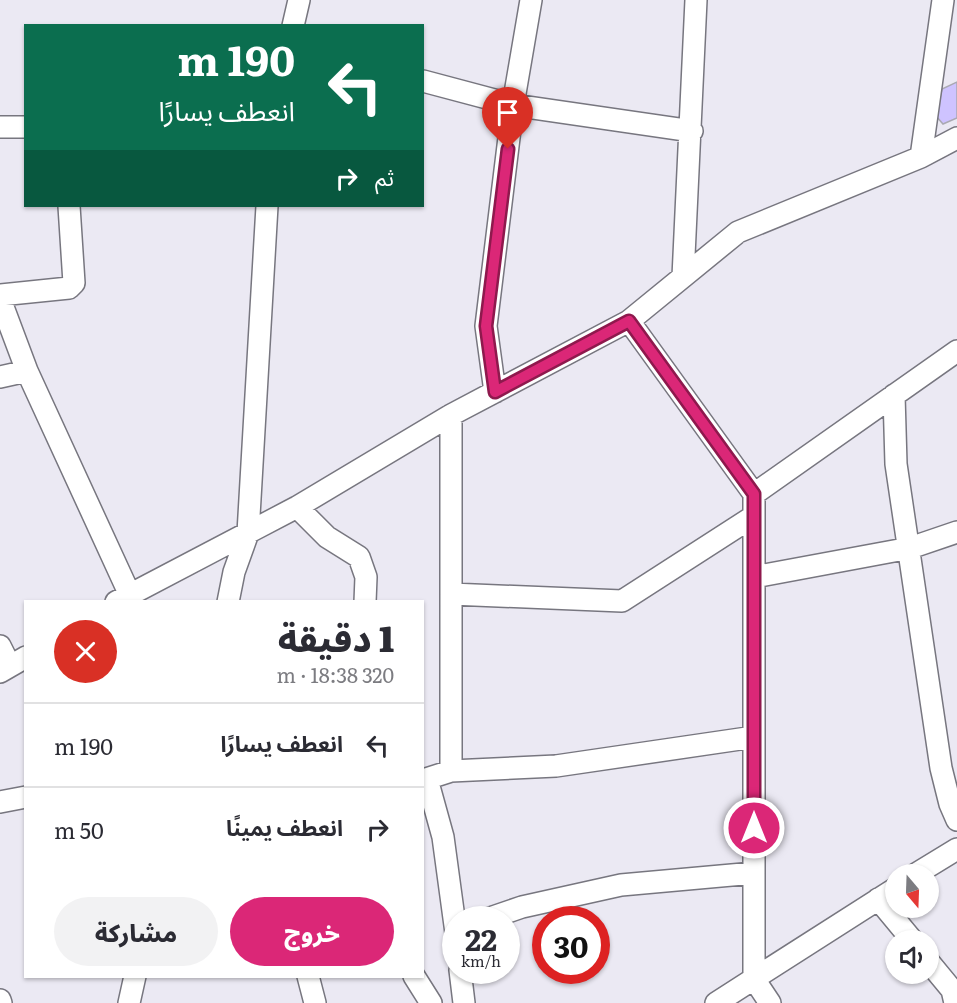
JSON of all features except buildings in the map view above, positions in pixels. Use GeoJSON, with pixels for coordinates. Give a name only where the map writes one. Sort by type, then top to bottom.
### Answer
{"type":"FeatureCollection","features":[{"type":"Feature","properties":{"kind":"street"},"geometry":{"type":"LineString","coordinates":[[293,24],[299,0]]}},
{"type":"Feature","properties":{"kind":"street"},"geometry":{"type":"LineString","coordinates":[[495,392],[486,326],[513,105],[531,0]]}},
{"type":"Feature","properties":{"kind":"street"},"geometry":{"type":"LineString","coordinates":[[682,277],[692,131],[696,0]]}},
{"type":"Feature","properties":{"kind":"street"},"geometry":{"type":"LineString","coordinates":[[921,157],[944,0]]}},
{"type":"Feature","properties":{"kind":"street"},"geometry":{"type":"LineString","coordinates":[[424,81],[513,105],[692,131]]}},
{"type":"Feature","properties":{"kind":"street"},"geometry":{"type":"LineString","coordinates":[[0,127],[24,127]]}},
{"type":"Feature","properties":{"kind":"street"},"geometry":{"type":"LineString","coordinates":[[69,207],[75,283],[69,288],[0,297],[27,371],[122,597],[297,507],[450,415],[629,321],[738,232],[921,157],[957,138]]}},
{"type":"Feature","properties":{"kind":"street"},"geometry":{"type":"LineString","coordinates":[[228,600],[234,572],[248,533],[267,207]]}},
{"type":"Feature","properties":{"kind":"street"},"geometry":{"type":"LineString","coordinates":[[629,321],[754,494],[754,979],[770,1003]]}},
{"type":"Feature","properties":{"kind":"street"},"geometry":{"type":"LineString","coordinates":[[754,494],[957,351]]}},
{"type":"Feature","properties":{"kind":"street"},"geometry":{"type":"LineString","coordinates":[[0,376],[27,371]]}},
{"type":"Feature","properties":{"kind":"street"},"geometry":{"type":"LineString","coordinates":[[894,395],[896,464],[941,768],[950,804],[957,820]]}},
{"type":"Feature","properties":{"kind":"street"},"geometry":{"type":"LineString","coordinates":[[450,415],[451,771]]}},
{"type":"Feature","properties":{"kind":"street"},"geometry":{"type":"LineString","coordinates":[[297,507],[327,537],[359,557],[366,577],[365,600]]}},
{"type":"Feature","properties":{"kind":"street"},"geometry":{"type":"LineString","coordinates":[[451,594],[622,602],[754,516]]}},
{"type":"Feature","properties":{"kind":"street"},"geometry":{"type":"LineString","coordinates":[[754,577],[909,548],[957,532]]}},
{"type":"Feature","properties":{"kind":"street"},"geometry":{"type":"LineString","coordinates":[[0,645],[12,665]]}},
{"type":"Feature","properties":{"kind":"street"},"geometry":{"type":"LineString","coordinates":[[453,906],[443,837],[425,779],[451,771],[556,766],[754,737]]}},
{"type":"Feature","properties":{"kind":"street"},"geometry":{"type":"LineString","coordinates":[[0,802],[24,797]]}},
{"type":"Feature","properties":{"kind":"street"},"geometry":{"type":"LineString","coordinates":[[932,864],[957,849]]}},
{"type":"Feature","properties":{"kind":"street"},"geometry":{"type":"LineString","coordinates":[[520,908],[621,885],[754,873]]}},
{"type":"Feature","properties":{"kind":"street"},"geometry":{"type":"LineString","coordinates":[[716,1003],[885,895]]}},
{"type":"Feature","properties":{"kind":"street"},"geometry":{"type":"LineString","coordinates":[[878,899],[904,930]]}},
{"type":"Feature","properties":{"kind":"street"},"geometry":{"type":"LineString","coordinates":[[939,974],[952,990],[955,1003]]}},
{"type":"Feature","properties":{"kind":"street"},"geometry":{"type":"LineString","coordinates":[[129,1003],[135,978]]}},
{"type":"Feature","properties":{"kind":"street"},"geometry":{"type":"LineString","coordinates":[[309,978],[315,1003]]}},
{"type":"Feature","properties":{"kind":"street"},"geometry":{"type":"LineString","coordinates":[[415,978],[431,1003]]}},
{"type":"Feature","properties":{"kind":"street"},"geometry":{"type":"LineString","coordinates":[[462,984],[464,1003]]}},
{"type":"Feature","properties":{"kind":"route"},"geometry":{"type":"LineString","coordinates":[[508,149],[486,326],[495,392],[629,321],[754,494],[754,828]]}}]}
